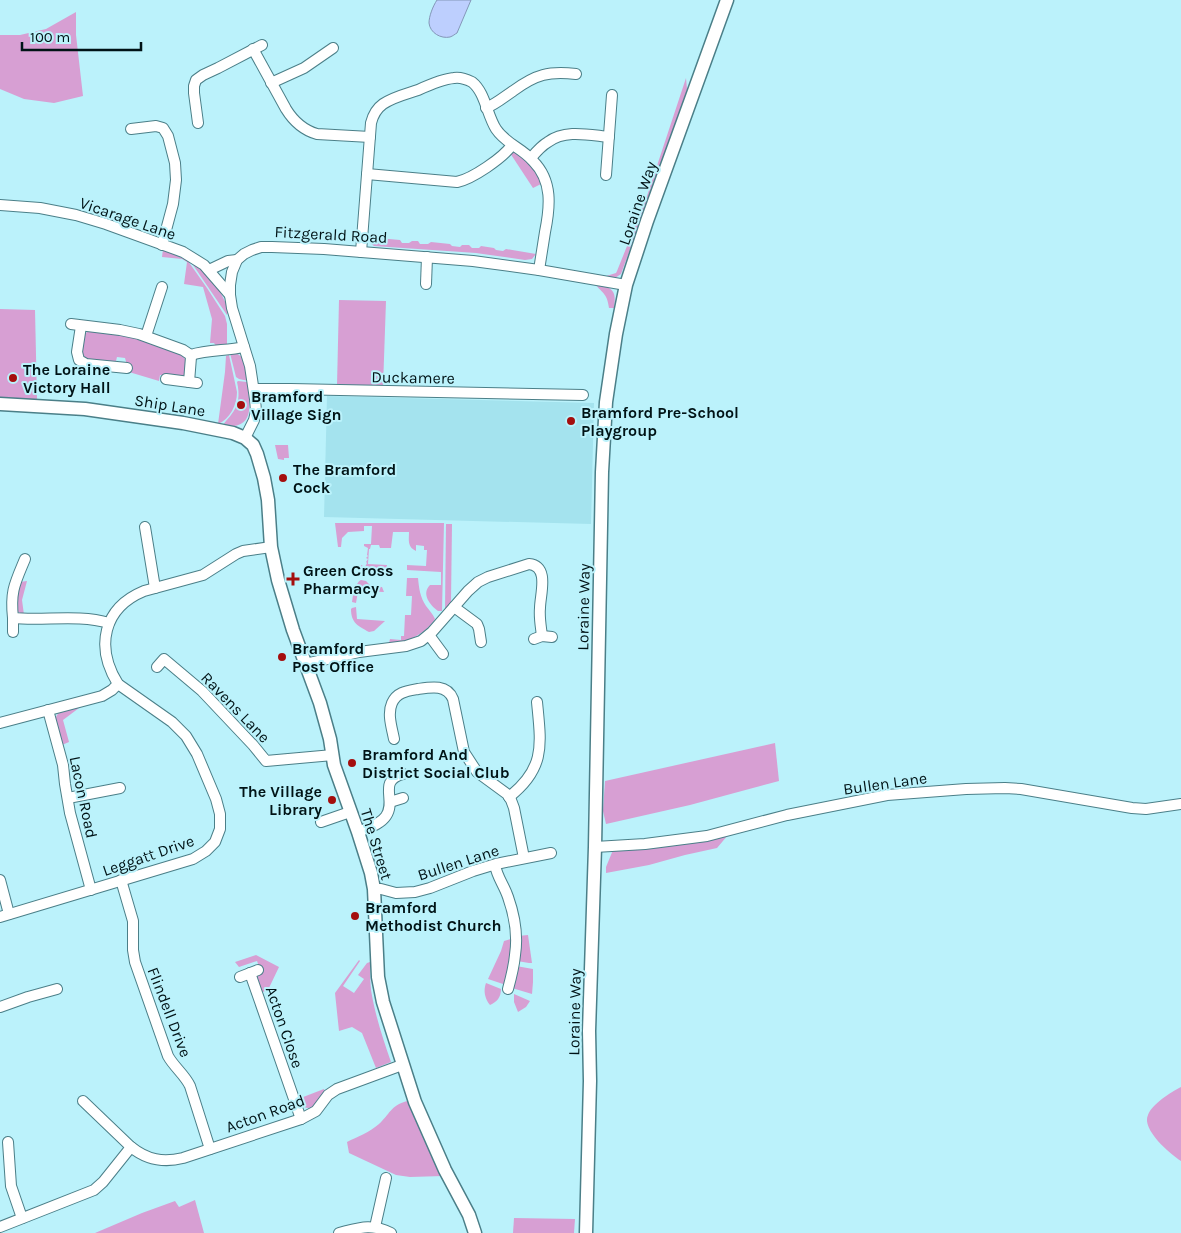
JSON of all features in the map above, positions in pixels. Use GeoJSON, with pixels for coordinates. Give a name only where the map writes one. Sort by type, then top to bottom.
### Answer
{"type":"FeatureCollection","features":[{"type":"Feature","properties":{"kind":"main road","name":"Loraine Way"},"geometry":{"type":"LineString","coordinates":[[586,1233],[603,445],[606,402],[626,285],[646,221],[726,0]]}},
{"type":"Feature","properties":{"kind":"main road","name":"Ship Lane"},"geometry":{"type":"LineString","coordinates":[[0,404],[86,410],[146,418],[218,429],[238,434],[245,438]]}},
{"type":"Feature","properties":{"kind":"main road"},"geometry":{"type":"LineString","coordinates":[[245,438],[255,448],[264,478],[272,546]]}},
{"type":"Feature","properties":{"kind":"main road","name":"The Street"},"geometry":{"type":"LineString","coordinates":[[272,546],[278,580],[305,664],[320,703],[330,739],[334,765],[368,862],[374,889],[378,977],[402,1065],[423,1121],[445,1170],[469,1215],[475,1233]]}},
{"type":"Feature","properties":{"kind":"street"},"geometry":{"type":"LineString","coordinates":[[198,123],[193,89],[196,80],[257,47],[271,83],[296,123],[306,130],[315,133],[370,136]]}},
{"type":"Feature","properties":{"kind":"street"},"geometry":{"type":"LineString","coordinates":[[271,83],[304,68],[333,48]]}},
{"type":"Feature","properties":{"kind":"street"},"geometry":{"type":"LineString","coordinates":[[486,108],[539,75],[560,72],[576,74]]}},
{"type":"Feature","properties":{"kind":"street"},"geometry":{"type":"LineString","coordinates":[[360,252],[373,115],[382,104],[393,99],[450,78],[461,78],[472,82],[479,90],[497,131],[535,162],[547,184],[549,212],[539,270]]}},
{"type":"Feature","properties":{"kind":"street"},"geometry":{"type":"LineString","coordinates":[[606,175],[612,95]]}},
{"type":"Feature","properties":{"kind":"street"},"geometry":{"type":"LineString","coordinates":[[131,129],[156,126],[163,128],[168,136],[175,162],[176,180],[173,204],[162,244]]}},
{"type":"Feature","properties":{"kind":"street"},"geometry":{"type":"LineString","coordinates":[[530,158],[549,141],[558,136],[568,134],[609,136]]}},
{"type":"Feature","properties":{"kind":"street"},"geometry":{"type":"LineString","coordinates":[[367,174],[457,182],[470,177],[502,156],[512,145]]}},
{"type":"Feature","properties":{"kind":"street","name":"Vicarage Lane"},"geometry":{"type":"LineString","coordinates":[[0,204],[40,208],[76,215],[162,244],[190,256],[209,270],[230,295]]}},
{"type":"Feature","properties":{"kind":"street","name":"Fitzgerald Road"},"geometry":{"type":"LineString","coordinates":[[209,270],[228,261],[237,260],[247,252],[262,247],[324,249],[473,261],[626,285]]}},
{"type":"Feature","properties":{"kind":"street"},"geometry":{"type":"LineString","coordinates":[[426,284],[427,257]]}},
{"type":"Feature","properties":{"kind":"street"},"geometry":{"type":"LineString","coordinates":[[237,260],[231,275],[230,295],[232,308],[250,366],[254,389],[255,417],[245,438]]}},
{"type":"Feature","properties":{"kind":"street"},"geometry":{"type":"LineString","coordinates":[[146,336],[162,287]]}},
{"type":"Feature","properties":{"kind":"street"},"geometry":{"type":"LineString","coordinates":[[127,368],[86,364],[79,360],[76,325],[120,330],[146,336],[191,355],[244,347]]}},
{"type":"Feature","properties":{"kind":"street"},"geometry":{"type":"LineString","coordinates":[[166,379],[193,383],[191,355]]}},
{"type":"Feature","properties":{"kind":"street","name":"Duckamere"},"geometry":{"type":"LineString","coordinates":[[254,389],[583,396]]}},
{"type":"Feature","properties":{"kind":"street"},"geometry":{"type":"LineString","coordinates":[[572,395],[572,406]]}},
{"type":"Feature","properties":{"kind":"street"},"geometry":{"type":"LineString","coordinates":[[145,527],[154,588]]}},
{"type":"Feature","properties":{"kind":"street"},"geometry":{"type":"LineString","coordinates":[[0,723],[102,696],[112,690],[118,684],[110,669],[106,649],[109,623],[113,615],[129,598],[144,591],[203,575],[243,551],[272,546]]}},
{"type":"Feature","properties":{"kind":"street"},"geometry":{"type":"LineString","coordinates":[[13,632],[12,594],[25,559]]}},
{"type":"Feature","properties":{"kind":"street"},"geometry":{"type":"LineString","coordinates":[[305,664],[358,652],[406,646],[421,641],[429,635],[478,582],[526,564],[534,564],[539,569],[542,581],[540,612],[543,637]]}},
{"type":"Feature","properties":{"kind":"street"},"geometry":{"type":"LineString","coordinates":[[454,607],[477,624],[481,642]]}},
{"type":"Feature","properties":{"kind":"street"},"geometry":{"type":"LineString","coordinates":[[13,618],[28,620],[91,619],[109,623]]}},
{"type":"Feature","properties":{"kind":"street"},"geometry":{"type":"LineString","coordinates":[[429,635],[443,654]]}},
{"type":"Feature","properties":{"kind":"street","name":"Ravens Lane"},"geometry":{"type":"LineString","coordinates":[[157,667],[164,659],[202,692],[266,760],[332,755]]}},
{"type":"Feature","properties":{"kind":"street","name":"Leggatt Drive"},"geometry":{"type":"LineString","coordinates":[[4,916],[193,859],[206,851],[215,842],[220,829],[220,814],[216,799],[197,754],[186,736],[172,722],[118,684]]}},
{"type":"Feature","properties":{"kind":"street"},"geometry":{"type":"LineString","coordinates":[[394,739],[389,713],[391,705],[399,694],[409,690],[432,687],[446,690],[452,695],[463,748],[467,758],[477,772],[509,797],[514,808],[524,858]]}},
{"type":"Feature","properties":{"kind":"street"},"geometry":{"type":"LineString","coordinates":[[509,797],[527,781],[538,759],[540,744],[537,702]]}},
{"type":"Feature","properties":{"kind":"street","name":"Lacon Road"},"geometry":{"type":"LineString","coordinates":[[48,710],[63,764],[70,813],[91,890]]}},
{"type":"Feature","properties":{"kind":"street"},"geometry":{"type":"LineString","coordinates":[[358,832],[382,821],[390,802],[389,783],[395,777],[403,774]]}},
{"type":"Feature","properties":{"kind":"street"},"geometry":{"type":"LineString","coordinates":[[68,798],[120,788]]}},
{"type":"Feature","properties":{"kind":"street","name":"Bullen Lane"},"geometry":{"type":"LineString","coordinates":[[595,847],[691,838],[787,815],[887,795],[966,789],[1021,789],[1146,809],[1181,804]]}},
{"type":"Feature","properties":{"kind":"street"},"geometry":{"type":"LineString","coordinates":[[390,802],[403,798]]}},
{"type":"Feature","properties":{"kind":"street"},"geometry":{"type":"LineString","coordinates":[[320,822],[350,812]]}},
{"type":"Feature","properties":{"kind":"street","name":"Bullen Lane"},"geometry":{"type":"LineString","coordinates":[[374,889],[396,893],[415,892],[495,864],[551,853]]}},
{"type":"Feature","properties":{"kind":"street"},"geometry":{"type":"LineString","coordinates":[[495,864],[498,878],[508,896],[515,928],[515,956],[508,989]]}},
{"type":"Feature","properties":{"kind":"street"},"geometry":{"type":"LineString","coordinates":[[0,880],[4,916]]}},
{"type":"Feature","properties":{"kind":"street","name":"Flindell Drive"},"geometry":{"type":"LineString","coordinates":[[121,880],[133,921],[135,962],[171,1063],[190,1086],[210,1149]]}},
{"type":"Feature","properties":{"kind":"street","name":"Acton Close"},"geometry":{"type":"LineString","coordinates":[[249,973],[301,1119]]}},
{"type":"Feature","properties":{"kind":"street"},"geometry":{"type":"LineString","coordinates":[[0,1007],[57,989]]}},
{"type":"Feature","properties":{"kind":"street","name":"Acton Road"},"geometry":{"type":"LineString","coordinates":[[83,1101],[131,1147],[148,1158],[167,1161],[183,1158],[301,1119],[316,1112],[328,1095],[337,1089],[402,1065]]}},
{"type":"Feature","properties":{"kind":"street"},"geometry":{"type":"LineString","coordinates":[[8,1142],[11,1186],[22,1218]]}},
{"type":"Feature","properties":{"kind":"street"},"geometry":{"type":"LineString","coordinates":[[0,1227],[94,1190],[103,1182],[131,1147]]}},
{"type":"Feature","properties":{"kind":"street"},"geometry":{"type":"LineString","coordinates":[[375,1227],[386,1178]]}},
{"type":"Feature","properties":{"kind":"street"},"geometry":{"type":"LineString","coordinates":[[339,1233],[361,1227],[375,1227],[391,1233]]}},
{"type":"Feature","properties":{"kind":"shaded area"},"geometry":{"type":"Polygon","coordinates":[[[437,0],[471,0],[457,33],[450,37],[443,37],[431,30],[429,23],[430,14],[437,0]]]}},
{"type":"Feature","properties":{"kind":"shaded area"},"geometry":{"type":"Polygon","coordinates":[[[76,12],[76,35],[83,96],[54,103],[24,99],[0,89],[0,35],[20,35],[46,29],[76,12]]]}},
{"type":"Feature","properties":{"kind":"shaded area"},"geometry":{"type":"Polygon","coordinates":[[[686,78],[687,89],[685,98],[621,274],[615,278],[603,277],[617,271],[646,199],[686,78]]]}},
{"type":"Feature","properties":{"kind":"shaded area"},"geometry":{"type":"Polygon","coordinates":[[[514,152],[528,160],[543,183],[533,188],[510,153],[514,152]]]}},
{"type":"Feature","properties":{"kind":"shaded area"},"geometry":{"type":"Polygon","coordinates":[[[367,237],[400,240],[402,243],[418,241],[420,244],[431,242],[460,247],[462,245],[469,245],[472,248],[479,248],[481,246],[496,250],[503,251],[506,249],[536,254],[532,259],[525,260],[476,253],[374,246],[367,237]]]}},
{"type":"Feature","properties":{"kind":"shaded area"},"geometry":{"type":"Polygon","coordinates":[[[163,249],[188,261],[207,288],[225,316],[227,345],[216,346],[214,343],[210,343],[212,319],[203,287],[184,284],[187,262],[182,259],[162,257],[163,249]]]}},
{"type":"Feature","properties":{"kind":"shaded area"},"geometry":{"type":"Polygon","coordinates":[[[191,262],[208,273],[217,285],[229,310],[227,315],[191,262]]]}},
{"type":"Feature","properties":{"kind":"shaded area"},"geometry":{"type":"Polygon","coordinates":[[[595,284],[606,286],[612,290],[615,297],[614,308],[609,308],[606,296],[595,284]]]}},
{"type":"Feature","properties":{"kind":"shaded area"},"geometry":{"type":"Polygon","coordinates":[[[339,300],[386,301],[383,387],[337,385],[339,300]]]}},
{"type":"Feature","properties":{"kind":"shaded area"},"geometry":{"type":"Polygon","coordinates":[[[0,309],[35,310],[37,400],[0,397],[0,309]]]}},
{"type":"Feature","properties":{"kind":"shaded area"},"geometry":{"type":"Polygon","coordinates":[[[89,330],[133,336],[181,355],[186,361],[185,375],[176,377],[160,375],[159,381],[129,372],[125,358],[117,357],[114,363],[89,360],[82,353],[82,337],[89,330]]]}},
{"type":"Feature","properties":{"kind":"shaded area"},"geometry":{"type":"Polygon","coordinates":[[[230,353],[236,353],[242,357],[249,381],[236,377],[230,353]]]}},
{"type":"Feature","properties":{"kind":"shaded area"},"geometry":{"type":"Polygon","coordinates":[[[229,355],[237,397],[229,415],[218,424],[226,356],[229,355]]]}},
{"type":"Feature","properties":{"kind":"shaded area"},"geometry":{"type":"Polygon","coordinates":[[[238,381],[247,382],[249,407],[246,420],[234,426],[223,426],[237,404],[239,396],[238,381]]]}},
{"type":"Feature","properties":{"kind":"shaded area"},"geometry":{"type":"Polygon","coordinates":[[[327,396],[594,403],[591,524],[324,517],[327,396]]]}},
{"type":"Feature","properties":{"kind":"shaded area"},"geometry":{"type":"Polygon","coordinates":[[[275,445],[288,445],[289,458],[284,458],[284,460],[278,459],[275,445]]]}},
{"type":"Feature","properties":{"kind":"shaded area"},"geometry":{"type":"Polygon","coordinates":[[[335,523],[444,523],[442,611],[438,611],[432,606],[426,596],[427,588],[430,585],[441,585],[441,572],[407,570],[407,565],[426,566],[427,550],[424,550],[424,546],[416,545],[416,551],[411,547],[409,532],[393,532],[391,548],[380,548],[379,545],[371,545],[368,564],[387,565],[386,574],[378,569],[365,571],[361,568],[361,565],[365,567],[367,563],[368,548],[364,544],[371,544],[372,526],[364,526],[364,531],[348,532],[342,538],[341,547],[338,547],[335,523]]]}},
{"type":"Feature","properties":{"kind":"shaded area"},"geometry":{"type":"Polygon","coordinates":[[[446,524],[452,524],[451,602],[445,609],[446,524]]]}},
{"type":"Feature","properties":{"kind":"shaded area"},"geometry":{"type":"Polygon","coordinates":[[[407,578],[418,578],[422,599],[435,619],[427,629],[415,637],[403,642],[389,643],[390,639],[401,640],[401,636],[404,636],[405,615],[411,615],[412,596],[406,596],[407,578]]]}},
{"type":"Feature","properties":{"kind":"shaded area"},"geometry":{"type":"Polygon","coordinates":[[[361,580],[366,581],[371,586],[382,587],[384,592],[358,591],[356,603],[352,602],[354,588],[361,580]]]}},
{"type":"Feature","properties":{"kind":"shaded area"},"geometry":{"type":"Polygon","coordinates":[[[27,581],[22,600],[24,615],[16,611],[17,586],[20,582],[27,581]]]}},
{"type":"Feature","properties":{"kind":"shaded area"},"geometry":{"type":"Polygon","coordinates":[[[356,607],[357,619],[385,621],[374,631],[369,632],[358,626],[352,618],[351,609],[356,607]]]}},
{"type":"Feature","properties":{"kind":"shaded area"},"geometry":{"type":"Polygon","coordinates":[[[78,707],[63,720],[69,742],[62,745],[56,726],[56,717],[62,711],[78,707]]]}},
{"type":"Feature","properties":{"kind":"shaded area"},"geometry":{"type":"Polygon","coordinates":[[[775,743],[779,781],[690,805],[606,824],[603,811],[605,781],[775,743]]]}},
{"type":"Feature","properties":{"kind":"shaded area"},"geometry":{"type":"Polygon","coordinates":[[[728,835],[717,848],[649,865],[606,873],[606,867],[613,850],[687,844],[728,835]]]}},
{"type":"Feature","properties":{"kind":"shaded area"},"geometry":{"type":"Polygon","coordinates":[[[528,935],[532,963],[517,961],[518,936],[528,935]]]}},
{"type":"Feature","properties":{"kind":"shaded area"},"geometry":{"type":"Polygon","coordinates":[[[514,938],[506,985],[488,979],[504,941],[514,938]]]}},
{"type":"Feature","properties":{"kind":"shaded area"},"geometry":{"type":"Polygon","coordinates":[[[256,955],[279,967],[268,990],[260,993],[256,976],[261,972],[257,961],[239,967],[235,962],[256,955]]]}},
{"type":"Feature","properties":{"kind":"shaded area"},"geometry":{"type":"Polygon","coordinates":[[[359,960],[343,986],[354,993],[364,979],[358,975],[367,963],[370,962],[373,999],[391,1062],[376,1068],[362,1033],[352,1027],[339,1031],[335,993],[359,960]]]}},
{"type":"Feature","properties":{"kind":"shaded area"},"geometry":{"type":"Polygon","coordinates":[[[516,966],[533,969],[532,994],[512,988],[516,966]]]}},
{"type":"Feature","properties":{"kind":"shaded area"},"geometry":{"type":"Polygon","coordinates":[[[486,983],[501,989],[498,999],[490,1005],[485,995],[486,983]]]}},
{"type":"Feature","properties":{"kind":"shaded area"},"geometry":{"type":"Polygon","coordinates":[[[514,994],[530,1001],[526,1007],[518,1012],[514,1002],[514,994]]]}},
{"type":"Feature","properties":{"kind":"shaded area"},"geometry":{"type":"Polygon","coordinates":[[[1181,1087],[1181,1161],[1170,1153],[1152,1134],[1147,1121],[1153,1107],[1167,1095],[1181,1087]]]}},
{"type":"Feature","properties":{"kind":"shaded area"},"geometry":{"type":"Polygon","coordinates":[[[324,1089],[325,1092],[313,1107],[308,1108],[300,1104],[298,1099],[324,1089]]]}},
{"type":"Feature","properties":{"kind":"shaded area"},"geometry":{"type":"Polygon","coordinates":[[[407,1101],[410,1102],[443,1176],[410,1177],[396,1175],[349,1153],[347,1142],[375,1127],[394,1108],[407,1101]]]}},
{"type":"Feature","properties":{"kind":"shaded area"},"geometry":{"type":"Polygon","coordinates":[[[195,1200],[204,1233],[95,1233],[175,1201],[179,1207],[195,1200]]]}},
{"type":"Feature","properties":{"kind":"shaded area"},"geometry":{"type":"Polygon","coordinates":[[[514,1218],[575,1219],[574,1233],[513,1233],[514,1218]]]}},
{"type":"Feature","properties":{"kind":"place","name":"The Loraine Victory Hall"},"geometry":{"type":"Point","coordinates":[13,378]}},
{"type":"Feature","properties":{"kind":"place","name":"Bramford Village Sign"},"geometry":{"type":"Point","coordinates":[241,405]}},
{"type":"Feature","properties":{"kind":"place","name":"Bramford Pre-School Playgroup"},"geometry":{"type":"Point","coordinates":[571,421]}},
{"type":"Feature","properties":{"kind":"place","name":"The Bramford Cock"},"geometry":{"type":"Point","coordinates":[283,478]}},
{"type":"Feature","properties":{"kind":"place","name":"Green Cross Pharmacy"},"geometry":{"type":"Point","coordinates":[293,579]}},
{"type":"Feature","properties":{"kind":"place","name":"Bramford Post Office"},"geometry":{"type":"Point","coordinates":[282,657]}},
{"type":"Feature","properties":{"kind":"place","name":"Bramford And District Social Club"},"geometry":{"type":"Point","coordinates":[352,763]}},
{"type":"Feature","properties":{"kind":"place","name":"The Village Library"},"geometry":{"type":"Point","coordinates":[332,800]}},
{"type":"Feature","properties":{"kind":"place","name":"Bramford Methodist Church"},"geometry":{"type":"Point","coordinates":[355,916]}}]}
